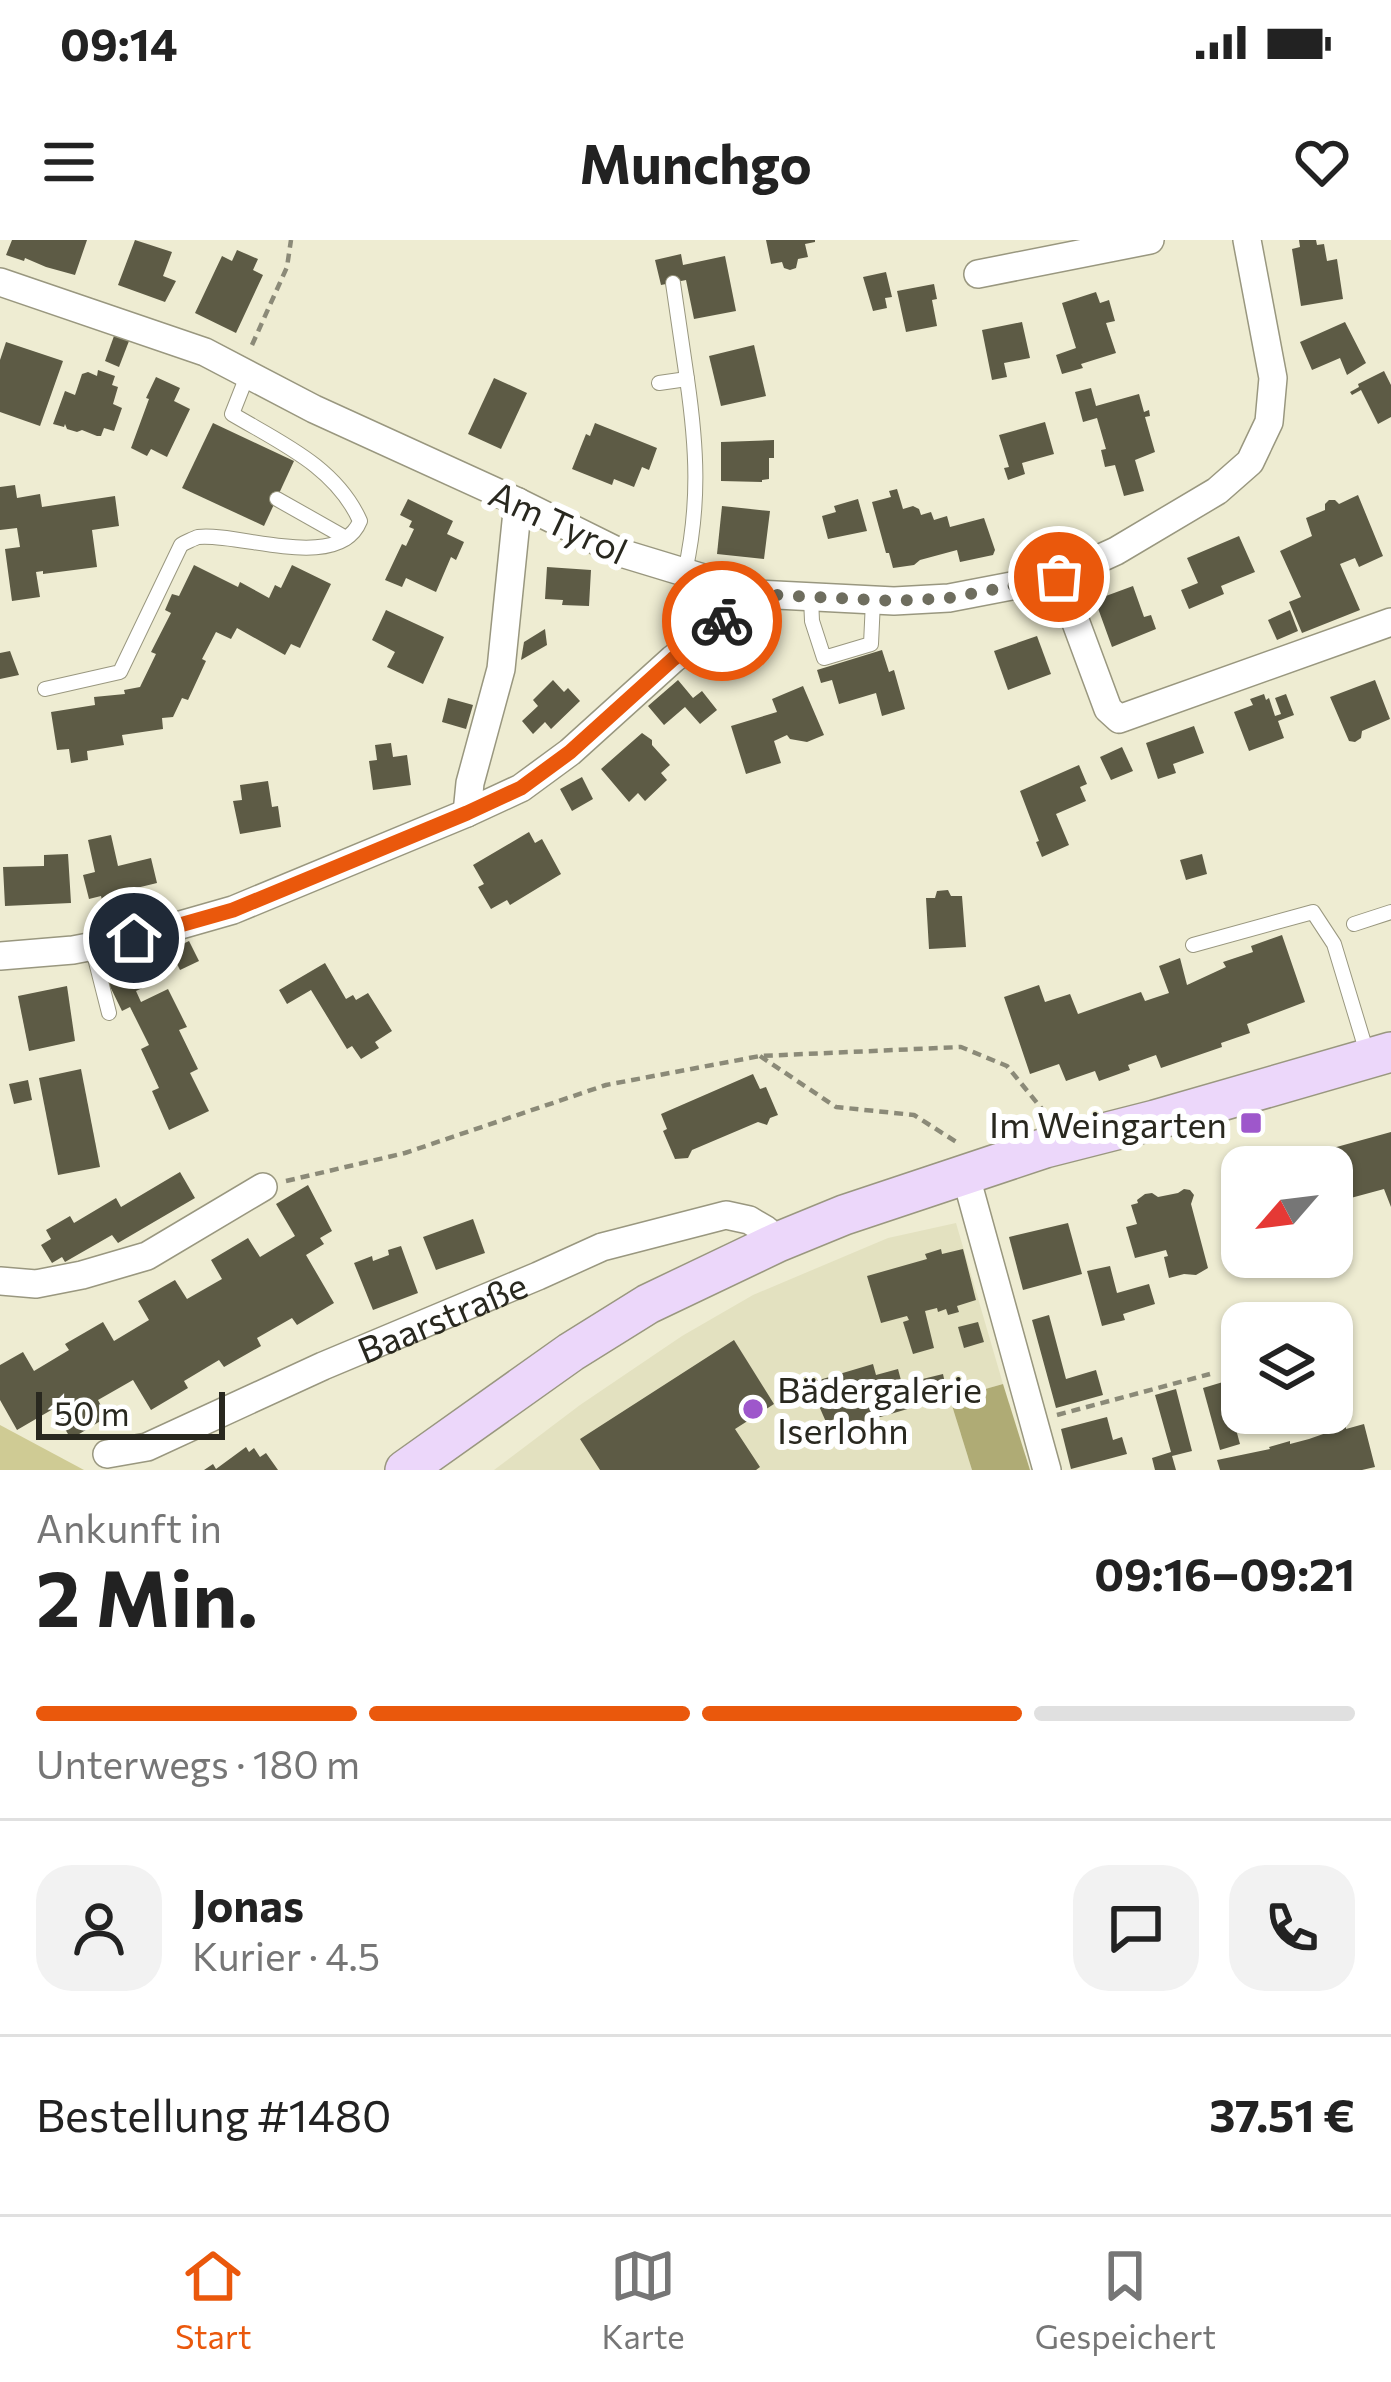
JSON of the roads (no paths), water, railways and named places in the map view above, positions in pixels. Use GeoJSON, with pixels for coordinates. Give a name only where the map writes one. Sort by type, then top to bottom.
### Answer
{"type":"FeatureCollection","features":[{"type":"Feature","properties":{"kind":"main road"},"geometry":{"type":"LineString","coordinates":[[405,1470],[571,1352],[649,1304],[962,1160],[1045,1148],[1380,1055]]}},
{"type":"Feature","properties":{"kind":"street"},"geometry":{"type":"LineString","coordinates":[[978,274],[1150,240]]}},
{"type":"Feature","properties":{"kind":"street","name":"Am Tyrol"},"geometry":{"type":"LineString","coordinates":[[0,282],[205,352],[621,553],[756,594],[873,601],[949,598],[1059,577],[1116,551],[1217,491],[1250,462],[1269,422],[1273,378],[1247,240]]}},
{"type":"Feature","properties":{"kind":"street"},"geometry":{"type":"LineString","coordinates":[[467,813],[470,783],[501,669],[518,502]]}},
{"type":"Feature","properties":{"kind":"street"},"geometry":{"type":"LineString","coordinates":[[1059,577],[1108,710],[1119,719],[1391,622]]}},
{"type":"Feature","properties":{"kind":"street"},"geometry":{"type":"LineString","coordinates":[[0,956],[134,938],[233,910],[521,788],[756,594]]}},
{"type":"Feature","properties":{"kind":"street"},"geometry":{"type":"LineString","coordinates":[[962,1160],[1047,1470]]}},
{"type":"Feature","properties":{"kind":"street"},"geometry":{"type":"LineString","coordinates":[[0,1281],[36,1284],[146,1256],[263,1187]]}},
{"type":"Feature","properties":{"kind":"street","name":"Baarstraße"},"geometry":{"type":"LineString","coordinates":[[107,1454],[147,1447],[602,1246],[726,1215],[766,1230],[772,1245]]}},
{"type":"Feature","properties":{"kind":"lane"},"geometry":{"type":"LineString","coordinates":[[673,283],[698,489],[685,572]]}},
{"type":"Feature","properties":{"kind":"lane"},"geometry":{"type":"LineString","coordinates":[[45,689],[120,672],[181,545],[197,537],[299,548],[339,542],[356,532],[360,521],[350,498],[311,460],[232,414],[243,374]]}},
{"type":"Feature","properties":{"kind":"lane"},"geometry":{"type":"LineString","coordinates":[[659,383],[688,379]]}},
{"type":"Feature","properties":{"kind":"lane"},"geometry":{"type":"LineString","coordinates":[[277,499],[346,538]]}},
{"type":"Feature","properties":{"kind":"lane"},"geometry":{"type":"LineString","coordinates":[[811,598],[812,622],[824,658],[872,644],[873,601]]}},
{"type":"Feature","properties":{"kind":"lane"},"geometry":{"type":"LineString","coordinates":[[1193,945],[1312,911],[1334,944],[1380,1055]]}},
{"type":"Feature","properties":{"kind":"lane"},"geometry":{"type":"LineString","coordinates":[[1354,924],[1391,912]]}},
{"type":"Feature","properties":{"kind":"lane"},"geometry":{"type":"LineString","coordinates":[[92,946],[109,1012]]}},
{"type":"Feature","properties":{"kind":"place","name":"Im Weingarten"},"geometry":{"type":"Point","coordinates":[1251,1123]}},
{"type":"Feature","properties":{"kind":"place","name":"Bädergalerie Iserlohn"},"geometry":{"type":"Point","coordinates":[753,1409]}}]}
